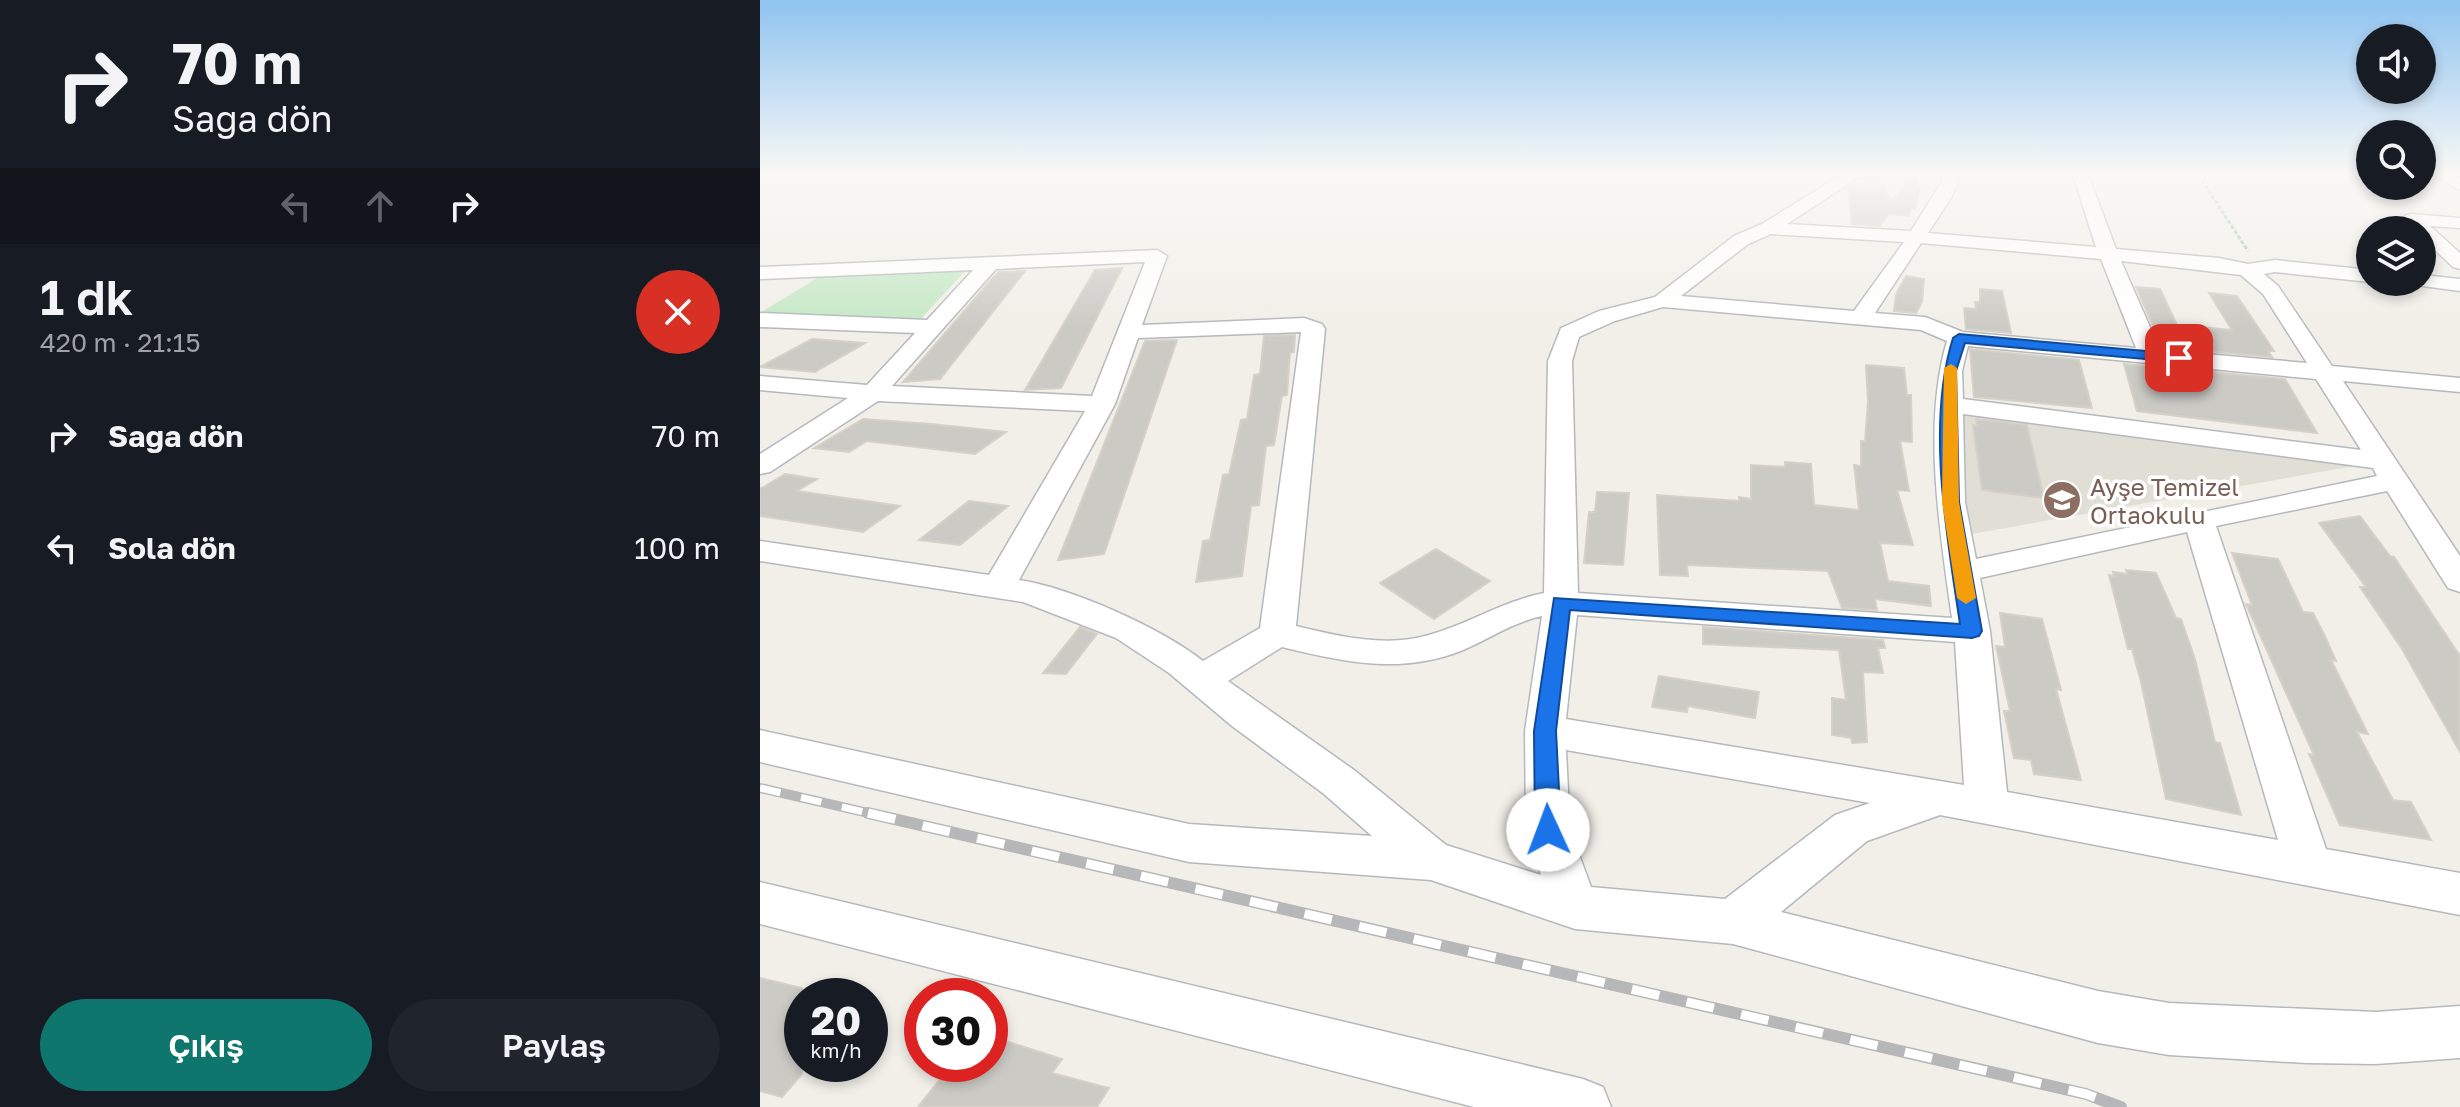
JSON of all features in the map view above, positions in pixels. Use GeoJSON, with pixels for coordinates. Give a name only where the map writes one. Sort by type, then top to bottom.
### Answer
{"type":"FeatureCollection","features":[{"type":"Feature","properties":{"kind":"street"},"geometry":{"type":"LineString","coordinates":[[1662,301],[1741,240],[1775,224]]}},
{"type":"Feature","properties":{"kind":"street"},"geometry":{"type":"LineString","coordinates":[[1862,316],[1925,224]]}},
{"type":"Feature","properties":{"kind":"street"},"geometry":{"type":"LineString","coordinates":[[2097,224],[2151,355]]}},
{"type":"Feature","properties":{"kind":"street"},"geometry":{"type":"LineString","coordinates":[[2417,224],[2459,262]]}},
{"type":"Feature","properties":{"kind":"street"},"geometry":{"type":"LineString","coordinates":[[1768,228],[1915,237],[2219,264],[2248,270],[2275,266],[2356,275]]}},
{"type":"Feature","properties":{"kind":"street"},"geometry":{"type":"LineString","coordinates":[[760,273],[1157,256],[1102,404],[999,586]]}},
{"type":"Feature","properties":{"kind":"street"},"geometry":{"type":"LineString","coordinates":[[760,466],[873,393],[992,261]]}},
{"type":"Feature","properties":{"kind":"street"},"geometry":{"type":"LineString","coordinates":[[2248,270],[2271,290],[2460,581]]}},
{"type":"Feature","properties":{"kind":"street"},"geometry":{"type":"LineString","coordinates":[[770,292],[802,271]]}},
{"type":"Feature","properties":{"kind":"street"},"geometry":{"type":"LineString","coordinates":[[2436,282],[2460,285]]}},
{"type":"Feature","properties":{"kind":"street"},"geometry":{"type":"LineString","coordinates":[[1575,907],[1548,830],[1545,731],[1561,603],[1560,361],[1569,333],[1607,316],[1662,301],[1862,316],[1925,324],[1959,338],[2460,385]]}},
{"type":"Feature","properties":{"kind":"street"},"geometry":{"type":"LineString","coordinates":[[760,320],[930,327]]}},
{"type":"Feature","properties":{"kind":"street"},"geometry":{"type":"LineString","coordinates":[[1131,332],[1304,325],[1314,329],[1277,634]]}},
{"type":"Feature","properties":{"kind":"street"},"geometry":{"type":"LineString","coordinates":[[1959,338],[1950,371],[1950,502],[1972,631],[1987,806]]}},
{"type":"Feature","properties":{"kind":"street"},"geometry":{"type":"LineString","coordinates":[[760,383],[873,393],[1102,404]]}},
{"type":"Feature","properties":{"kind":"street"},"geometry":{"type":"LineString","coordinates":[[1950,405],[2387,471]]}},
{"type":"Feature","properties":{"kind":"street"},"geometry":{"type":"LineString","coordinates":[[1962,572],[2199,521],[2387,471]]}},
{"type":"Feature","properties":{"kind":"street"},"geometry":{"type":"LineString","coordinates":[[2199,521],[2309,867]]}},
{"type":"Feature","properties":{"kind":"street"},"geometry":{"type":"LineString","coordinates":[[760,551],[1029,592],[1128,630],[1339,782],[1431,860]]}},
{"type":"Feature","properties":{"kind":"street"},"geometry":{"type":"LineString","coordinates":[[1201,680],[1277,634],[1351,652],[1416,650],[1445,643],[1535,604],[1561,603],[1972,631]]}},
{"type":"Feature","properties":{"kind":"street"},"geometry":{"type":"LineString","coordinates":[[1545,731],[1987,806],[2460,894]]}},
{"type":"Feature","properties":{"kind":"street"},"geometry":{"type":"LineString","coordinates":[[760,746],[1189,843],[1431,860],[1575,907],[1733,922],[2098,1017],[2169,1029],[2231,1035],[2376,1038],[2460,1032]]}},
{"type":"Feature","properties":{"kind":"street"},"geometry":{"type":"LineString","coordinates":[[1733,922],[1851,828],[1937,799]]}},
{"type":"Feature","properties":{"kind":"street"},"geometry":{"type":"LineString","coordinates":[[760,903],[1583,1107]]}},
{"type":"Feature","properties":{"kind":"path"},"geometry":{"type":"LineString","coordinates":[[2229,224],[2256,262],[2248,270]]}},
{"type":"Feature","properties":{"kind":"shaded area","name":"Ayşe Temizel Ortaokulu"},"geometry":{"type":"Polygon","coordinates":[[[1953,410],[2344,456],[2354,466],[1966,535],[1953,410]]]}},
{"type":"Feature","properties":{"kind":"green space"},"geometry":{"type":"Polygon","coordinates":[[[966,270],[919,321],[760,313],[817,278],[966,270]]]}},
{"type":"Feature","properties":{"kind":"building"},"geometry":{"type":"Polygon","coordinates":[[[1122,268],[1061,388],[1025,390],[1095,270],[1122,268]]]}},
{"type":"Feature","properties":{"kind":"building"},"geometry":{"type":"Polygon","coordinates":[[[1025,271],[940,379],[903,382],[995,275],[999,272],[1025,271]]]}},
{"type":"Feature","properties":{"kind":"building"},"geometry":{"type":"Polygon","coordinates":[[[1906,276],[1924,279],[1922,302],[1916,313],[1894,311],[1896,294],[1906,276]]]}},
{"type":"Feature","properties":{"kind":"building"},"geometry":{"type":"Polygon","coordinates":[[[2136,287],[2160,289],[2177,325],[2232,330],[2209,293],[2237,296],[2274,351],[2268,351],[2272,357],[2162,347],[2136,287]]]}},
{"type":"Feature","properties":{"kind":"building"},"geometry":{"type":"Polygon","coordinates":[[[1980,289],[2002,291],[2011,333],[1966,329],[1964,308],[1976,309],[1975,302],[1980,302],[1980,289]]]}},
{"type":"Feature","properties":{"kind":"building"},"geometry":{"type":"Polygon","coordinates":[[[1295,335],[1294,352],[1290,353],[1287,395],[1282,396],[1274,445],[1266,446],[1259,505],[1251,506],[1242,576],[1196,582],[1203,541],[1210,540],[1223,475],[1229,474],[1241,420],[1247,419],[1254,375],[1260,374],[1264,336],[1295,335]]]}},
{"type":"Feature","properties":{"kind":"building"},"geometry":{"type":"Polygon","coordinates":[[[812,339],[865,343],[815,372],[760,367],[812,339]]]}},
{"type":"Feature","properties":{"kind":"building"},"geometry":{"type":"Polygon","coordinates":[[[1177,340],[1104,554],[1058,560],[1145,341],[1177,340]]]}},
{"type":"Feature","properties":{"kind":"building"},"geometry":{"type":"Polygon","coordinates":[[[1970,349],[2079,360],[2092,408],[1974,397],[1970,349]]]}},
{"type":"Feature","properties":{"kind":"building"},"geometry":{"type":"Polygon","coordinates":[[[2124,364],[2285,379],[2317,433],[2137,411],[2124,364]]]}},
{"type":"Feature","properties":{"kind":"building"},"geometry":{"type":"Polygon","coordinates":[[[1866,365],[1904,368],[1907,395],[1911,395],[1912,442],[1900,441],[1909,491],[1897,490],[1913,545],[1880,543],[1888,581],[1929,586],[1931,606],[1875,599],[1877,610],[1842,608],[1828,571],[1687,565],[1688,576],[1660,575],[1657,495],[1739,501],[1739,497],[1751,499],[1751,465],[1785,467],[1785,462],[1811,464],[1814,505],[1859,510],[1854,465],[1861,466],[1861,441],[1865,441],[1868,402],[1866,365]]]}},
{"type":"Feature","properties":{"kind":"building"},"geometry":{"type":"Polygon","coordinates":[[[863,419],[1006,432],[975,454],[867,441],[849,452],[814,448],[863,419]]]}},
{"type":"Feature","properties":{"kind":"building"},"geometry":{"type":"Polygon","coordinates":[[[1976,419],[2027,425],[2044,498],[1982,490],[1973,425],[1977,426],[1976,419]]]}},
{"type":"Feature","properties":{"kind":"building"},"geometry":{"type":"Polygon","coordinates":[[[785,474],[817,479],[797,491],[900,506],[863,532],[760,516],[760,489],[785,474]]]}},
{"type":"Feature","properties":{"kind":"building"},"geometry":{"type":"Polygon","coordinates":[[[1597,492],[1629,493],[1623,565],[1584,563],[1589,512],[1595,512],[1597,492]]]}},
{"type":"Feature","properties":{"kind":"building"},"geometry":{"type":"Polygon","coordinates":[[[969,501],[1008,506],[960,545],[919,540],[969,501]]]}},
{"type":"Feature","properties":{"kind":"building"},"geometry":{"type":"Polygon","coordinates":[[[2360,516],[2390,556],[2394,557],[2460,656],[2460,752],[2402,649],[2360,587],[2366,587],[2319,523],[2360,516]]]}},
{"type":"Feature","properties":{"kind":"building"},"geometry":{"type":"Polygon","coordinates":[[[1436,549],[1490,581],[1434,619],[1380,583],[1436,549]]]}},
{"type":"Feature","properties":{"kind":"building"},"geometry":{"type":"Polygon","coordinates":[[[2232,553],[2278,559],[2303,612],[2313,613],[2324,634],[2336,661],[2331,660],[2368,734],[2357,732],[2393,800],[2411,802],[2431,840],[2340,825],[2309,754],[2314,755],[2246,604],[2252,605],[2232,553]]]}},
{"type":"Feature","properties":{"kind":"building"},"geometry":{"type":"Polygon","coordinates":[[[2126,570],[2156,573],[2176,618],[2181,619],[2195,659],[2215,742],[2220,743],[2241,815],[2166,799],[2141,682],[2132,649],[2128,649],[2109,575],[2114,576],[2113,572],[2128,574],[2126,570]]]}},
{"type":"Feature","properties":{"kind":"building"},"geometry":{"type":"Polygon","coordinates":[[[2000,613],[2042,619],[2061,690],[2056,689],[2081,780],[2034,774],[2031,760],[2014,758],[2004,711],[2010,711],[1996,646],[2005,647],[2000,613]]]}},
{"type":"Feature","properties":{"kind":"building"},"geometry":{"type":"Polygon","coordinates":[[[1080,627],[1097,634],[1066,674],[1043,673],[1080,627]]]}},
{"type":"Feature","properties":{"kind":"building"},"geometry":{"type":"Polygon","coordinates":[[[1703,627],[1883,640],[1885,648],[1878,648],[1883,673],[1863,672],[1867,742],[1852,743],[1851,738],[1832,735],[1832,698],[1846,700],[1839,650],[1703,644],[1703,627]]]}},
{"type":"Feature","properties":{"kind":"building"},"geometry":{"type":"Polygon","coordinates":[[[1659,676],[1759,692],[1755,718],[1688,706],[1687,712],[1652,707],[1659,676]]]}},
{"type":"Feature","properties":{"kind":"building"},"geometry":{"type":"Polygon","coordinates":[[[760,978],[784,984],[784,1082],[795,1082],[782,1097],[760,1091],[760,978]]]}},
{"type":"Feature","properties":{"kind":"building"},"geometry":{"type":"Polygon","coordinates":[[[1008,1042],[1062,1059],[1052,1073],[1109,1088],[1097,1107],[918,1107],[938,1082],[1008,1082],[1008,1042]]]}},
{"type":"Feature","properties":{"kind":"railway"},"geometry":{"type":"LineString","coordinates":[[760,788],[877,815]]}},
{"type":"Feature","properties":{"kind":"railway"},"geometry":{"type":"LineString","coordinates":[[868,813],[2086,1094],[2121,1107]]}},
{"type":"Feature","properties":{"kind":"slow traffic"},"geometry":{"type":"LineString","coordinates":[[1951,368],[1950,502],[1966,598]]}},
{"type":"Feature","properties":{"kind":"place","name":"Ayşe Temizel Ortaokulu"},"geometry":{"type":"Point","coordinates":[2062,500]}},
{"type":"Feature","properties":{"kind":"route"},"geometry":{"type":"LineString","coordinates":[[1548,830],[1545,731],[1561,603],[1972,631],[1950,502],[1950,371],[1959,338],[2179,358]]}}]}
